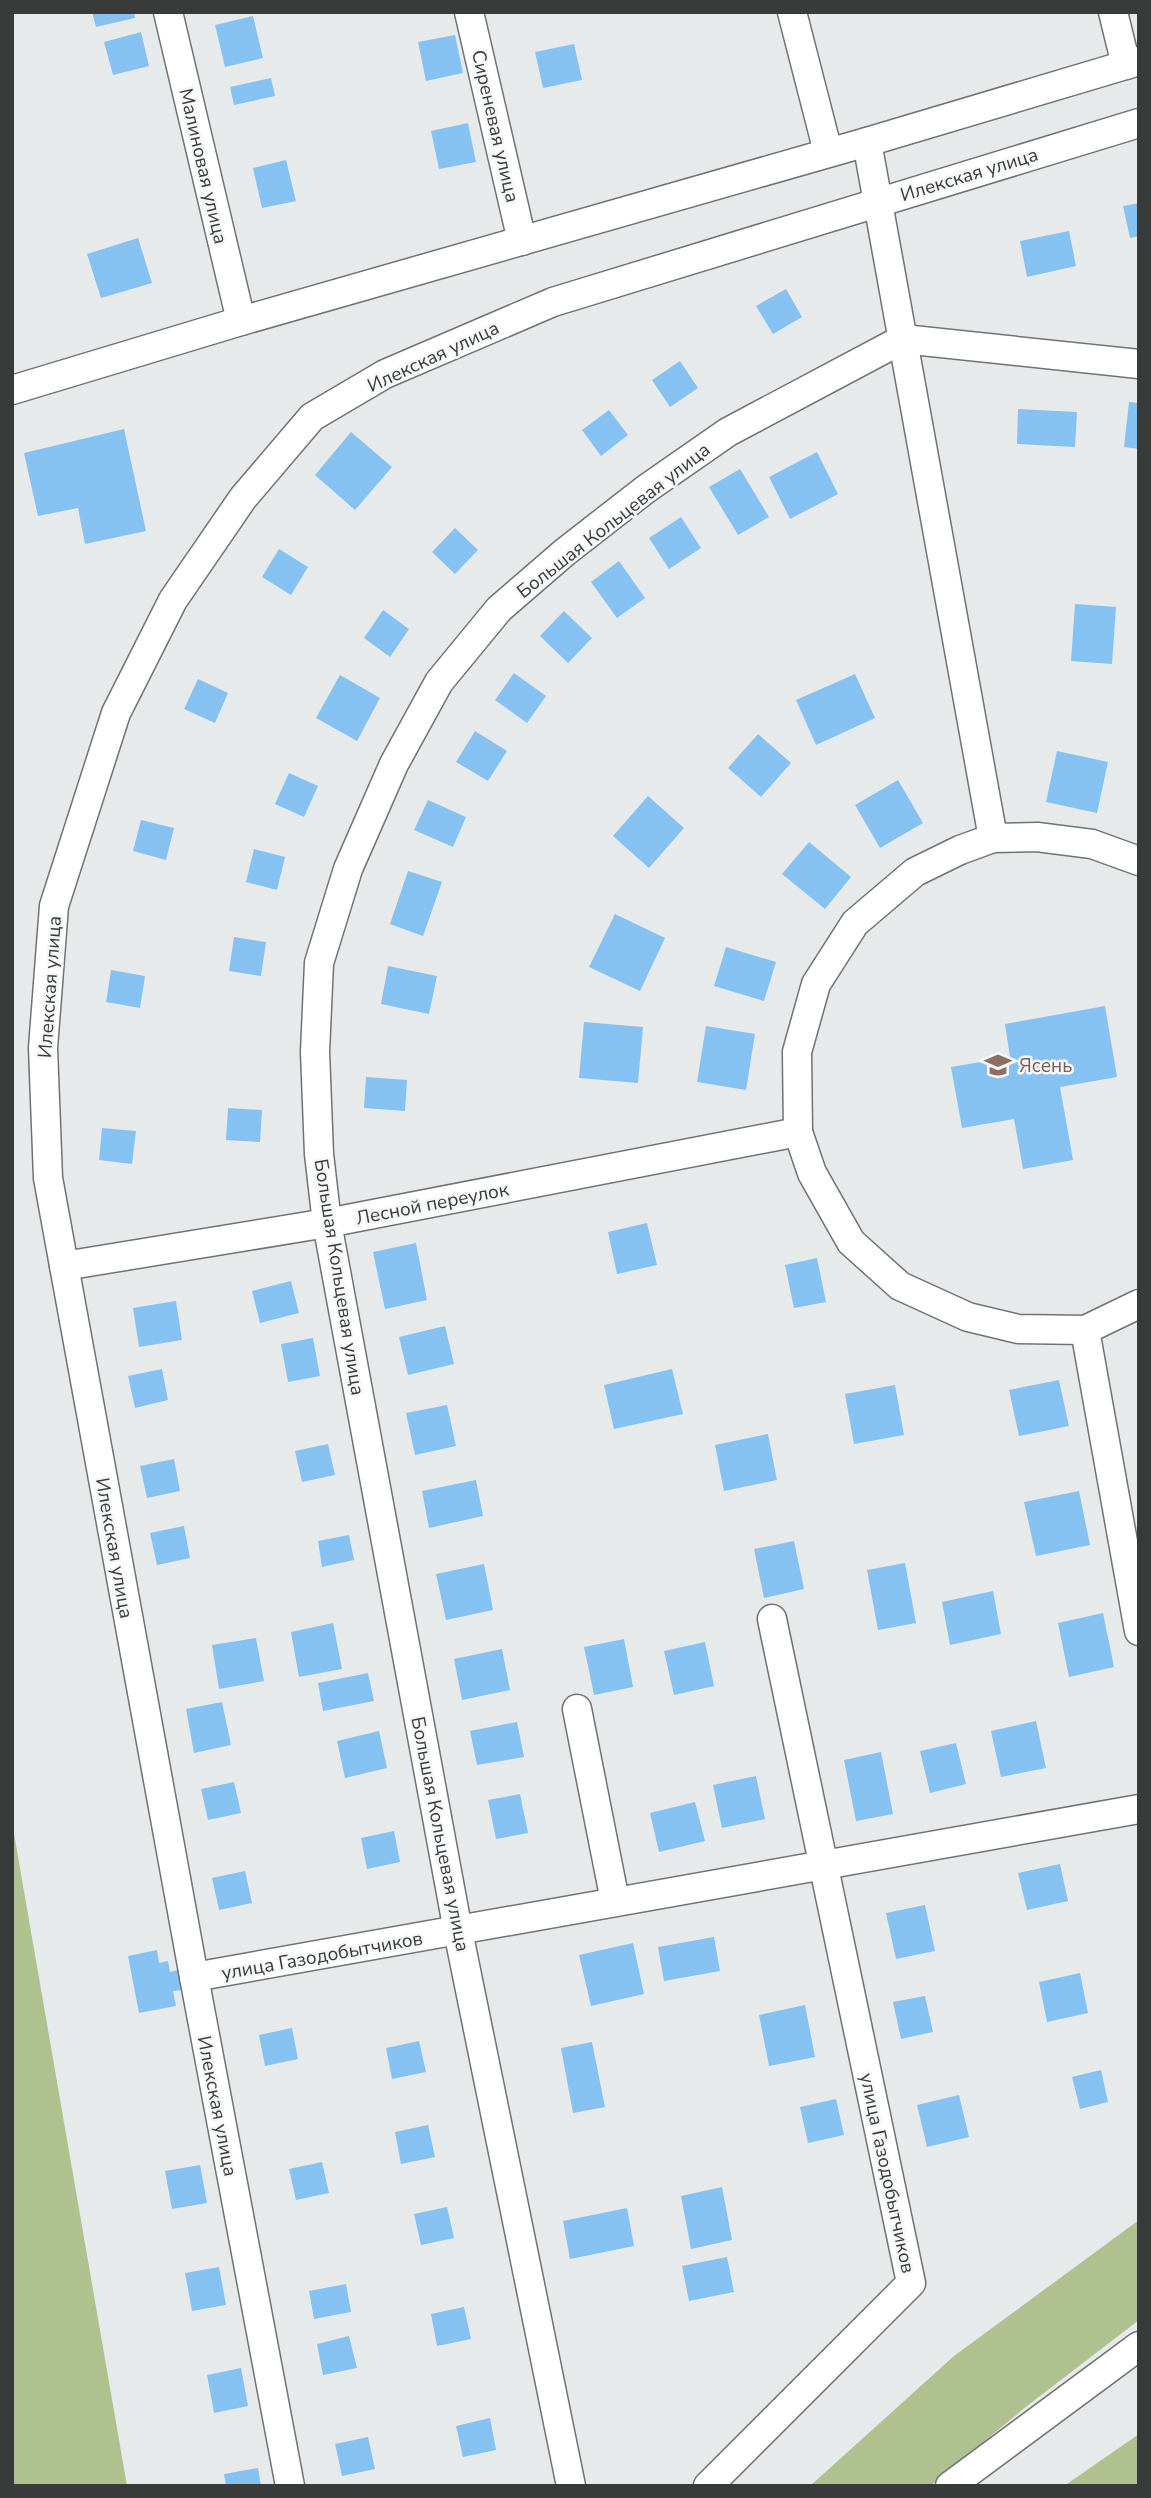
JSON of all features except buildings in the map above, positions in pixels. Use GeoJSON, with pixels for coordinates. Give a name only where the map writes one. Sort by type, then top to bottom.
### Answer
{"type":"FeatureCollection","features":[{"type":"Feature","properties":{"kind":"street","name":"Малиновая улица"},"geometry":{"type":"LineString","coordinates":[[167,12],[241,321]]}},
{"type":"Feature","properties":{"kind":"street","name":"Сиреневая улица"},"geometry":{"type":"LineString","coordinates":[[469,12],[522,241]]}},
{"type":"Feature","properties":{"kind":"street"},"geometry":{"type":"LineString","coordinates":[[792,12],[828,152]]}},
{"type":"Feature","properties":{"kind":"street"},"geometry":{"type":"LineString","coordinates":[[12,390],[1132,63],[1113,12]]}},
{"type":"Feature","properties":{"kind":"street","name":"Илекская улица"},"geometry":{"type":"LineString","coordinates":[[290,2486],[48,1178],[43,1048],[54,906],[116,713],[173,600],[243,498],[312,417],[385,374],[553,302],[1139,123]]}},
{"type":"Feature","properties":{"kind":"street"},"geometry":{"type":"LineString","coordinates":[[867,142],[993,838]]}},
{"type":"Feature","properties":{"kind":"street"},"geometry":{"type":"LineString","coordinates":[[903,340],[1139,364]]}},
{"type":"Feature","properties":{"kind":"street","name":"Большая Кольцевая улица"},"geometry":{"type":"LineString","coordinates":[[571,2486],[458,1931],[327,1223],[319,1154],[315,1052],[319,963],[348,869],[394,764],[439,682],[499,609],[565,552],[646,489],[728,432],[903,340]]}},
{"type":"Feature","properties":{"kind":"street"},"geometry":{"type":"LineString","coordinates":[[1139,861],[1092,844],[1037,837],[993,838],[960,850],[915,872],[855,923],[816,984],[797,1052],[798,1132],[812,1173],[851,1242],[900,1286],[968,1317],[1018,1329],[1086,1330],[1139,1304]]}},
{"type":"Feature","properties":{"kind":"street","name":"Лесной переулок"},"geometry":{"type":"LineString","coordinates":[[64,1266],[327,1223],[798,1132]]}},
{"type":"Feature","properties":{"kind":"street"},"geometry":{"type":"LineString","coordinates":[[1086,1330],[1139,1631]]}},
{"type":"Feature","properties":{"kind":"street"},"geometry":{"type":"LineString","coordinates":[[772,1619],[823,1864]]}},
{"type":"Feature","properties":{"kind":"street"},"geometry":{"type":"LineString","coordinates":[[577,1709],[615,1901]]}},
{"type":"Feature","properties":{"kind":"street","name":"улица Газодобытчиков"},"geometry":{"type":"LineString","coordinates":[[194,1977],[1139,1809]]}},
{"type":"Feature","properties":{"kind":"street","name":"улица Газодобытчиков"},"geometry":{"type":"LineString","coordinates":[[708,2486],[911,2283],[823,1864]]}},
{"type":"Feature","properties":{"kind":"street"},"geometry":{"type":"LineString","coordinates":[[950,2486],[1139,2346]]}},
{"type":"Feature","properties":{"kind":"green space"},"geometry":{"type":"Polygon","coordinates":[[[12,1822],[127,2486],[12,2486],[12,1822]]]}},
{"type":"Feature","properties":{"kind":"green space"},"geometry":{"type":"Polygon","coordinates":[[[1139,2220],[1139,2320],[1027,2406],[930,2486],[810,2486],[954,2356],[1139,2220]]]}},
{"type":"Feature","properties":{"kind":"green space"},"geometry":{"type":"Polygon","coordinates":[[[1139,2434],[1139,2486],[1064,2486],[1139,2434]]]}},
{"type":"Feature","properties":{"kind":"place","name":"Ясень"},"geometry":{"type":"Point","coordinates":[998,1065]}}]}
